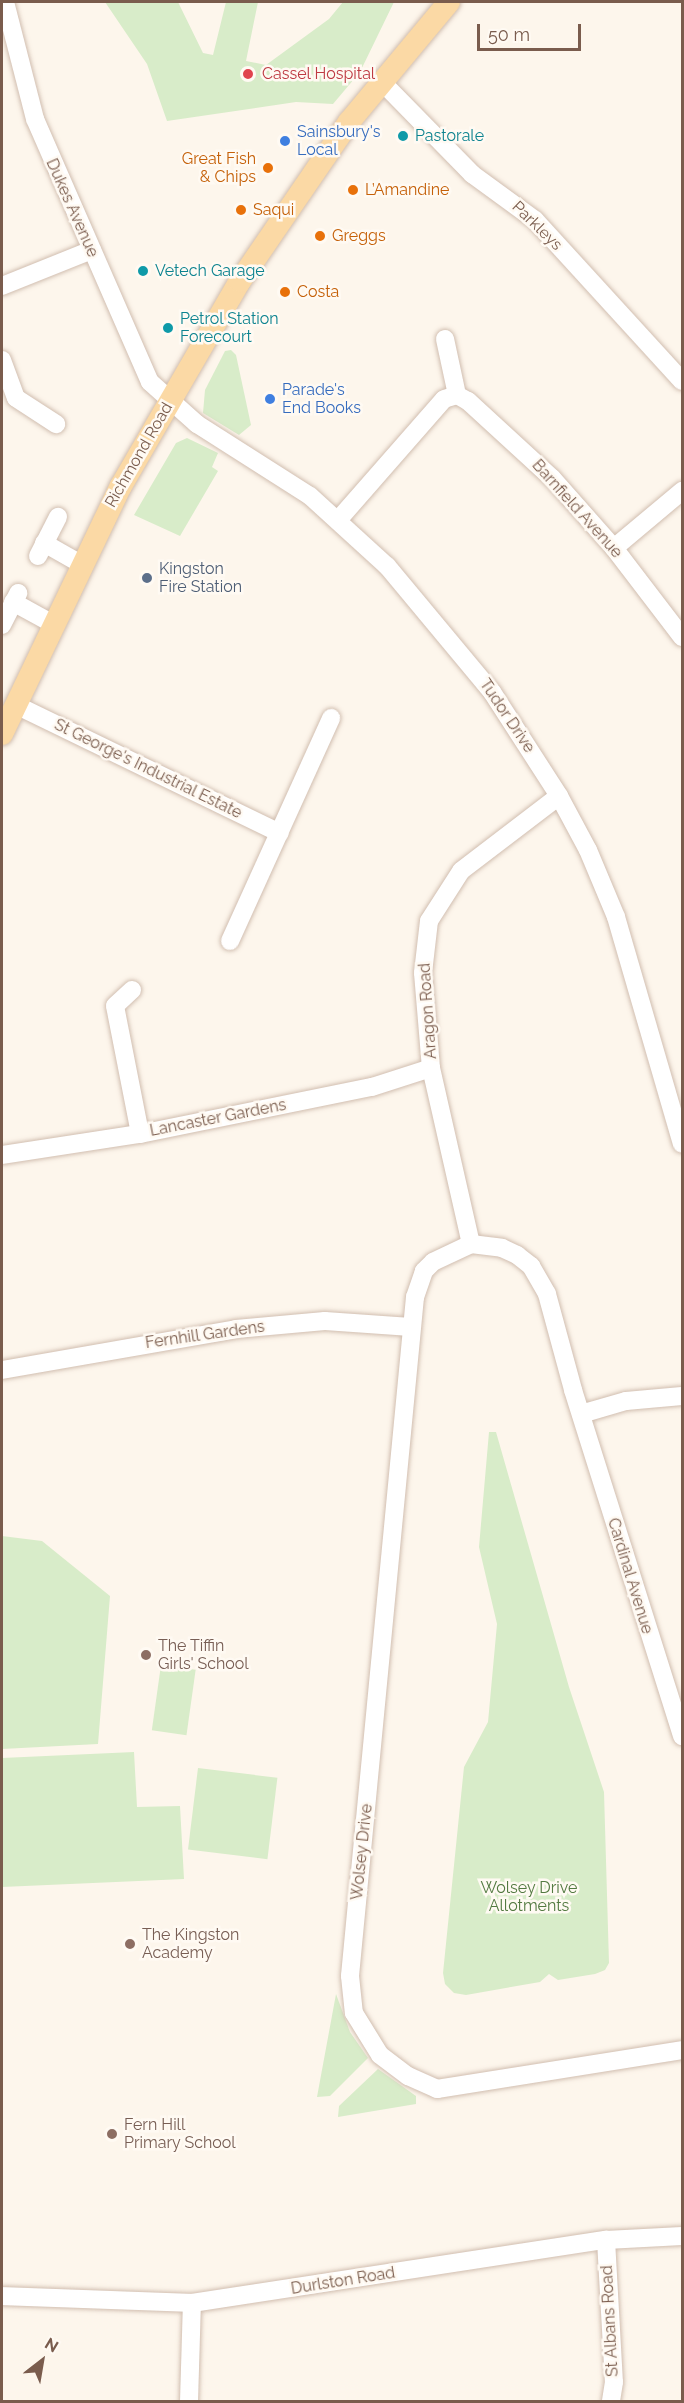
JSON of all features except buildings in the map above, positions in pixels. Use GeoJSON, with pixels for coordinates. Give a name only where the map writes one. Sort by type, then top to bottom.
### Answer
{"type":"FeatureCollection","features":[{"type":"Feature","properties":{"kind":"main road","name":"Richmond Road"},"geometry":{"type":"LineString","coordinates":[[2,734],[81,564],[169,402],[246,273],[301,189],[382,82],[449,2]]}},
{"type":"Feature","properties":{"kind":"street","name":"Dukes Avenue"},"geometry":{"type":"LineString","coordinates":[[5,2],[35,119],[143,369],[169,402]]}},
{"type":"Feature","properties":{"kind":"street","name":"Parkleys"},"geometry":{"type":"LineString","coordinates":[[382,82],[472,174],[535,220],[682,381]]}},
{"type":"Feature","properties":{"kind":"street"},"geometry":{"type":"LineString","coordinates":[[2,286],[92,250]]}},
{"type":"Feature","properties":{"kind":"street"},"geometry":{"type":"LineString","coordinates":[[339,519],[444,399],[457,395],[445,339]]}},
{"type":"Feature","properties":{"kind":"street"},"geometry":{"type":"LineString","coordinates":[[2,360],[16,398],[56,424]]}},
{"type":"Feature","properties":{"kind":"street","name":"Barnfield Avenue"},"geometry":{"type":"LineString","coordinates":[[457,395],[468,401],[552,478],[614,548],[682,637]]}},
{"type":"Feature","properties":{"kind":"street","name":"Tudor Drive"},"geometry":{"type":"LineString","coordinates":[[169,402],[339,519],[387,566],[453,641],[518,730],[559,796],[588,850],[616,917],[682,1144]]}},
{"type":"Feature","properties":{"kind":"street"},"geometry":{"type":"LineString","coordinates":[[614,548],[682,491]]}},
{"type":"Feature","properties":{"kind":"street"},"geometry":{"type":"LineString","coordinates":[[58,517],[41,550],[81,564]]}},
{"type":"Feature","properties":{"kind":"street"},"geometry":{"type":"LineString","coordinates":[[2,625],[16,597],[53,624]]}},
{"type":"Feature","properties":{"kind":"street","name":"St George's Industrial Estate"},"geometry":{"type":"LineString","coordinates":[[16,705],[280,833]]}},
{"type":"Feature","properties":{"kind":"street"},"geometry":{"type":"LineString","coordinates":[[230,941],[331,718]]}},
{"type":"Feature","properties":{"kind":"street","name":"Aragon Road"},"geometry":{"type":"LineString","coordinates":[[471,1244],[431,1068],[423,973],[429,921],[461,871],[559,796]]}},
{"type":"Feature","properties":{"kind":"street"},"geometry":{"type":"LineString","coordinates":[[132,990],[115,1006],[140,1134]]}},
{"type":"Feature","properties":{"kind":"street","name":"Lancaster Gardens"},"geometry":{"type":"LineString","coordinates":[[2,1155],[140,1134],[372,1087],[431,1068]]}},
{"type":"Feature","properties":{"kind":"street"},"geometry":{"type":"LineString","coordinates":[[411,1327],[414,1297],[424,1271],[443,1255],[471,1244],[510,1252],[531,1266],[540,1279],[580,1414],[626,1401],[682,1396]]}},
{"type":"Feature","properties":{"kind":"street","name":"Fernhill Gardens"},"geometry":{"type":"LineString","coordinates":[[2,1370],[236,1329],[325,1321],[411,1327]]}},
{"type":"Feature","properties":{"kind":"street","name":"Wolsey Drive"},"geometry":{"type":"LineString","coordinates":[[411,1327],[350,1976],[354,2013],[380,2055],[408,2076],[437,2089],[682,2050]]}},
{"type":"Feature","properties":{"kind":"street","name":"Cardinal Avenue"},"geometry":{"type":"LineString","coordinates":[[580,1414],[682,1736]]}},
{"type":"Feature","properties":{"kind":"street","name":"Durlston Road"},"geometry":{"type":"LineString","coordinates":[[2,2296],[192,2303],[606,2240],[682,2236]]}},
{"type":"Feature","properties":{"kind":"street","name":"St Albans Road"},"geometry":{"type":"LineString","coordinates":[[606,2240],[614,2382],[610,2402]]}},
{"type":"Feature","properties":{"kind":"street"},"geometry":{"type":"LineString","coordinates":[[189,2402],[192,2303]]}},
{"type":"Feature","properties":{"kind":"green space","name":"Cassel Hospital"},"geometry":{"type":"Polygon","coordinates":[[[105,2],[178,2],[203,53],[213,55],[226,2],[258,2],[246,61],[266,65],[329,19],[343,2],[394,2],[360,72],[333,104],[296,102],[167,121],[147,64],[105,2]]]}},
{"type":"Feature","properties":{"kind":"green space"},"geometry":{"type":"Polygon","coordinates":[[[231,350],[236,355],[251,425],[239,435],[203,413],[205,390],[225,351],[231,350]]]}},
{"type":"Feature","properties":{"kind":"green space"},"geometry":{"type":"Polygon","coordinates":[[[187,438],[218,453],[212,467],[218,471],[180,536],[134,515],[176,443],[187,438]]]}},
{"type":"Feature","properties":{"kind":"green space","name":"Wolsey Drive Allotments"},"geometry":{"type":"Polygon","coordinates":[[[489,1432],[496,1432],[569,1687],[604,1792],[609,1963],[605,1970],[595,1974],[558,1980],[549,1974],[540,1982],[466,1995],[454,1993],[445,1984],[443,1973],[464,1767],[488,1722],[497,1624],[479,1547],[489,1432]]]}},
{"type":"Feature","properties":{"kind":"green space"},"geometry":{"type":"Polygon","coordinates":[[[2,1536],[42,1541],[110,1596],[98,1744],[2,1749],[2,1536]]]}},
{"type":"Feature","properties":{"kind":"green space"},"geometry":{"type":"Polygon","coordinates":[[[161,1665],[196,1670],[186,1735],[152,1730],[161,1665]]]}},
{"type":"Feature","properties":{"kind":"green space"},"geometry":{"type":"Polygon","coordinates":[[[134,1752],[137,1807],[180,1806],[184,1879],[2,1887],[2,1758],[134,1752]]]}},
{"type":"Feature","properties":{"kind":"green space"},"geometry":{"type":"Polygon","coordinates":[[[198,1768],[277,1778],[267,1859],[188,1849],[198,1768]]]}},
{"type":"Feature","properties":{"kind":"green space"},"geometry":{"type":"Polygon","coordinates":[[[336,1994],[350,2032],[368,2058],[330,2096],[317,2097],[336,1994]]]}},
{"type":"Feature","properties":{"kind":"green space"},"geometry":{"type":"Polygon","coordinates":[[[378,2069],[416,2096],[416,2104],[338,2117],[339,2106],[378,2069]]]}},
{"type":"Feature","properties":{"kind":"place","name":"Cassel Hospital"},"geometry":{"type":"Point","coordinates":[248,74]}},
{"type":"Feature","properties":{"kind":"place","name":"Pastorale"},"geometry":{"type":"Point","coordinates":[403,136]}},
{"type":"Feature","properties":{"kind":"place","name":"Sainsbury's Local"},"geometry":{"type":"Point","coordinates":[285,141]}},
{"type":"Feature","properties":{"kind":"place","name":"Great Fish & Chips"},"geometry":{"type":"Point","coordinates":[268,168]}},
{"type":"Feature","properties":{"kind":"place","name":"L’Amandine"},"geometry":{"type":"Point","coordinates":[353,190]}},
{"type":"Feature","properties":{"kind":"place","name":"Saqui"},"geometry":{"type":"Point","coordinates":[241,210]}},
{"type":"Feature","properties":{"kind":"place","name":"Greggs"},"geometry":{"type":"Point","coordinates":[320,236]}},
{"type":"Feature","properties":{"kind":"place","name":"Vetech Garage"},"geometry":{"type":"Point","coordinates":[143,271]}},
{"type":"Feature","properties":{"kind":"place","name":"Costa"},"geometry":{"type":"Point","coordinates":[285,292]}},
{"type":"Feature","properties":{"kind":"place","name":"Petrol Station Forecourt"},"geometry":{"type":"Point","coordinates":[168,328]}},
{"type":"Feature","properties":{"kind":"place","name":"Parade's End Books"},"geometry":{"type":"Point","coordinates":[270,399]}},
{"type":"Feature","properties":{"kind":"place","name":"Kingston Fire Station"},"geometry":{"type":"Point","coordinates":[147,578]}},
{"type":"Feature","properties":{"kind":"place","name":"The Tiffin Girls' School"},"geometry":{"type":"Point","coordinates":[146,1655]}},
{"type":"Feature","properties":{"kind":"place","name":"The Kingston Academy"},"geometry":{"type":"Point","coordinates":[130,1944]}},
{"type":"Feature","properties":{"kind":"place","name":"Fern Hill Primary School"},"geometry":{"type":"Point","coordinates":[112,2134]}}]}
